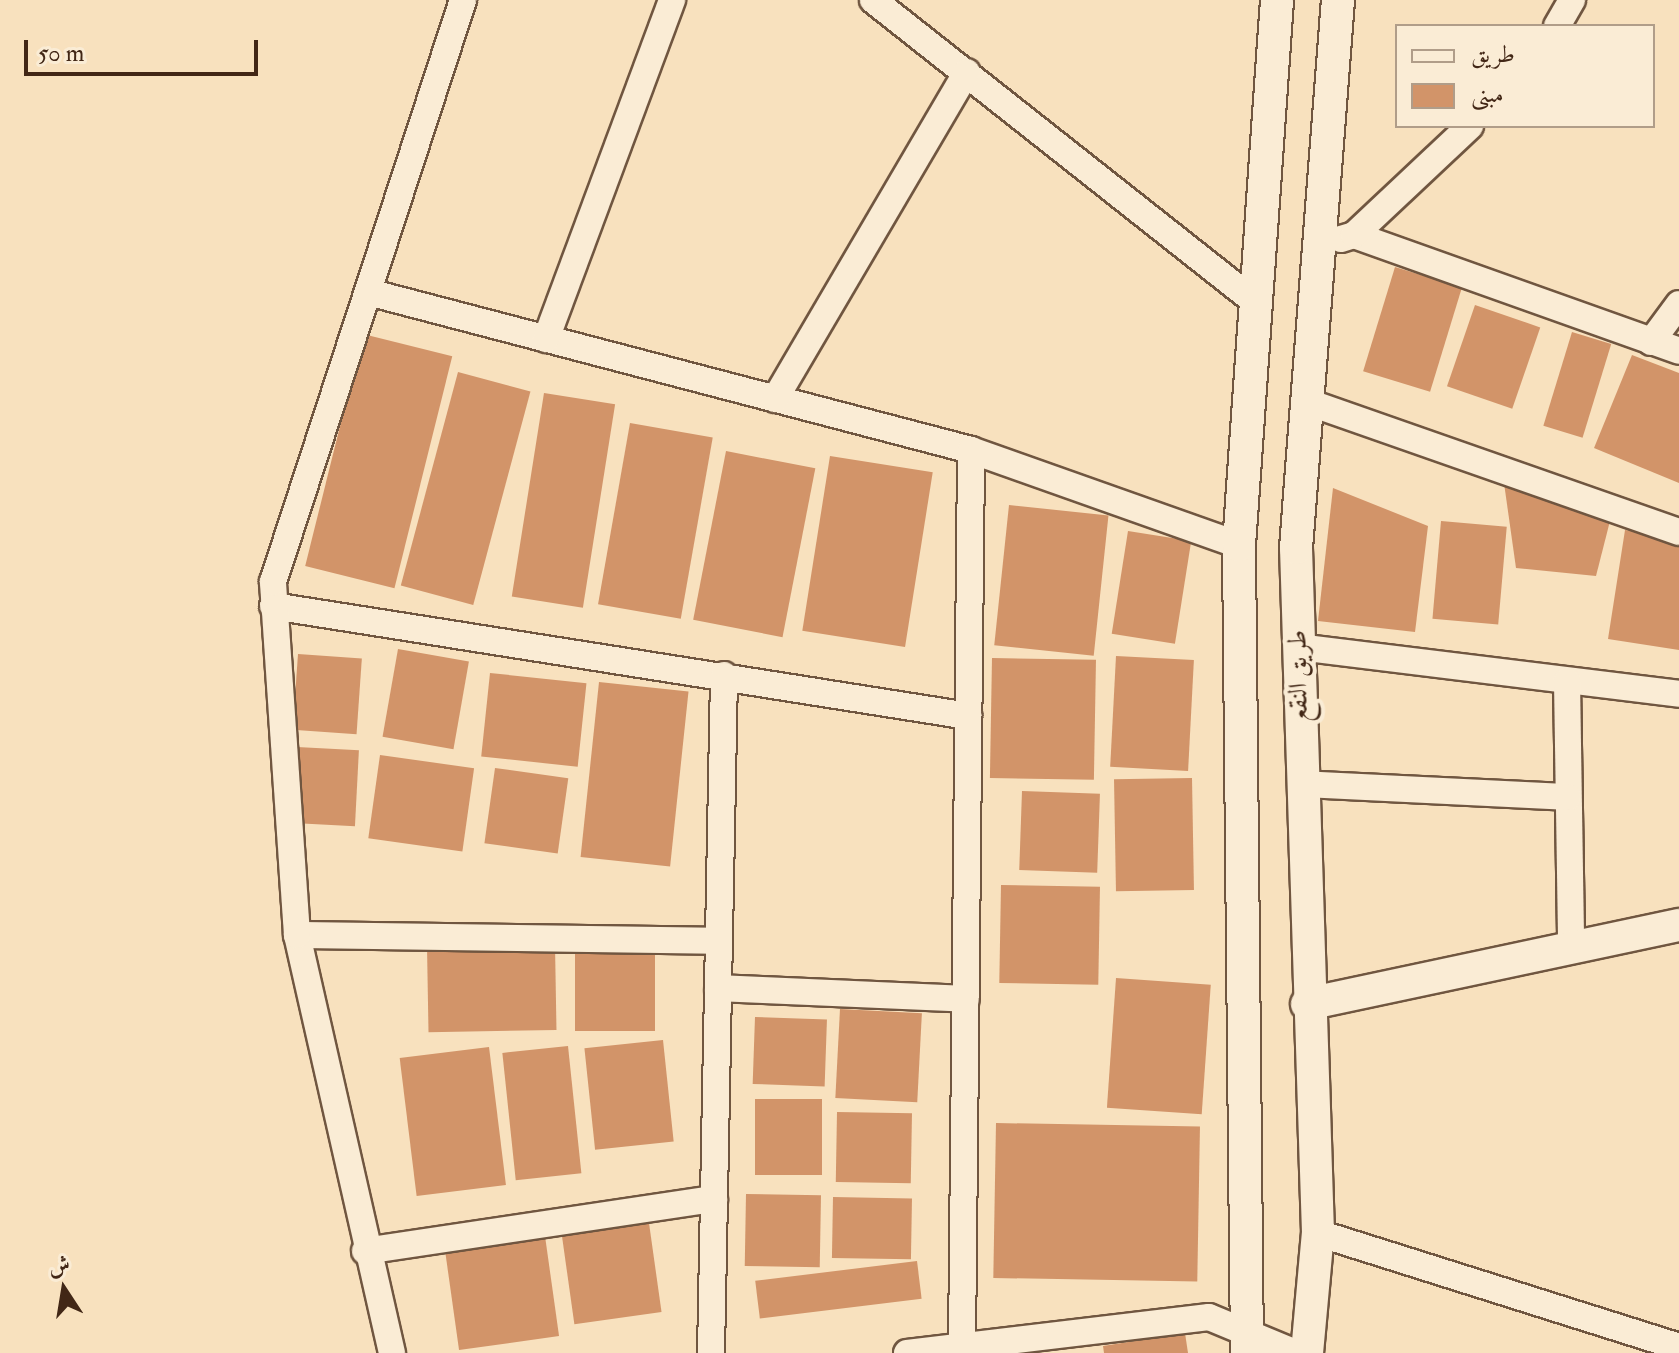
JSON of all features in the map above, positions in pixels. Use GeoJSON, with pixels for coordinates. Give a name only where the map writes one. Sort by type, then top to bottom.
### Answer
{"type":"FeatureCollection","features":[{"type":"Feature","properties":{"kind":"street"},"geometry":{"type":"LineString","coordinates":[[392,1353],[365,1251],[297,935],[273,582],[463,0]]}},
{"type":"Feature","properties":{"kind":"street"},"geometry":{"type":"LineString","coordinates":[[546,339],[672,0]]}},
{"type":"Feature","properties":{"kind":"street"},"geometry":{"type":"LineString","coordinates":[[873,0],[1257,303]]}},
{"type":"Feature","properties":{"kind":"street"},"geometry":{"type":"LineString","coordinates":[[1248,1342],[1239,545],[1277,0]]}},
{"type":"Feature","properties":{"kind":"street","name":"طريق النقع"},"geometry":{"type":"LineString","coordinates":[[1307,1353],[1318,1233],[1307,1004],[1296,548],[1338,0]]}},
{"type":"Feature","properties":{"kind":"street"},"geometry":{"type":"LineString","coordinates":[[1558,24],[1572,0]]}},
{"type":"Feature","properties":{"kind":"street"},"geometry":{"type":"LineString","coordinates":[[775,399],[967,72]]}},
{"type":"Feature","properties":{"kind":"street"},"geometry":{"type":"LineString","coordinates":[[1319,245],[1354,235],[1468,128]]}},
{"type":"Feature","properties":{"kind":"street"},"geometry":{"type":"LineString","coordinates":[[1354,235],[1679,351]]}},
{"type":"Feature","properties":{"kind":"street"},"geometry":{"type":"LineString","coordinates":[[368,292],[971,450],[1239,545]]}},
{"type":"Feature","properties":{"kind":"street"},"geometry":{"type":"LineString","coordinates":[[1651,342],[1679,304]]}},
{"type":"Feature","properties":{"kind":"street"},"geometry":{"type":"LineString","coordinates":[[1305,401],[1679,532]]}},
{"type":"Feature","properties":{"kind":"street"},"geometry":{"type":"LineString","coordinates":[[962,1346],[971,450]]}},
{"type":"Feature","properties":{"kind":"street"},"geometry":{"type":"LineString","coordinates":[[273,606],[968,716]]}},
{"type":"Feature","properties":{"kind":"street"},"geometry":{"type":"LineString","coordinates":[[1298,647],[1679,694]]}},
{"type":"Feature","properties":{"kind":"street"},"geometry":{"type":"LineString","coordinates":[[711,1353],[724,675]]}},
{"type":"Feature","properties":{"kind":"street"},"geometry":{"type":"LineString","coordinates":[[1567,681],[1571,947]]}},
{"type":"Feature","properties":{"kind":"street"},"geometry":{"type":"LineString","coordinates":[[1302,784],[1568,797]]}},
{"type":"Feature","properties":{"kind":"street"},"geometry":{"type":"LineString","coordinates":[[1307,1004],[1679,925]]}},
{"type":"Feature","properties":{"kind":"street"},"geometry":{"type":"LineString","coordinates":[[297,935],[719,941]]}},
{"type":"Feature","properties":{"kind":"street"},"geometry":{"type":"LineString","coordinates":[[718,988],[966,999]]}},
{"type":"Feature","properties":{"kind":"street"},"geometry":{"type":"LineString","coordinates":[[365,1251],[714,1199]]}},
{"type":"Feature","properties":{"kind":"street"},"geometry":{"type":"LineString","coordinates":[[1318,1233],[1679,1347]]}},
{"type":"Feature","properties":{"kind":"street"},"geometry":{"type":"LineString","coordinates":[[907,1353],[1209,1317],[1248,1342],[1296,1353]]}},
{"type":"Feature","properties":{"kind":"building"},"geometry":{"type":"Polygon","coordinates":[[[1395,267],[1462,287],[1430,392],[1363,371],[1395,267]]]}},
{"type":"Feature","properties":{"kind":"building"},"geometry":{"type":"Polygon","coordinates":[[[1475,305],[1540,327],[1512,409],[1447,386],[1475,305]]]}},
{"type":"Feature","properties":{"kind":"building"},"geometry":{"type":"Polygon","coordinates":[[[1572,332],[1611,344],[1583,438],[1543,426],[1572,332]]]}},
{"type":"Feature","properties":{"kind":"building"},"geometry":{"type":"Polygon","coordinates":[[[363,334],[452,356],[394,588],[305,566],[363,334]]]}},
{"type":"Feature","properties":{"kind":"building"},"geometry":{"type":"Polygon","coordinates":[[[1632,355],[1679,373],[1679,483],[1594,448],[1632,355]]]}},
{"type":"Feature","properties":{"kind":"building"},"geometry":{"type":"Polygon","coordinates":[[[458,372],[530,391],[473,605],[401,585],[458,372]]]}},
{"type":"Feature","properties":{"kind":"building"},"geometry":{"type":"Polygon","coordinates":[[[544,393],[615,404],[583,608],[512,596],[544,393]]]}},
{"type":"Feature","properties":{"kind":"building"},"geometry":{"type":"Polygon","coordinates":[[[630,423],[713,438],[681,619],[598,604],[630,423]]]}},
{"type":"Feature","properties":{"kind":"building"},"geometry":{"type":"Polygon","coordinates":[[[726,451],[815,468],[783,637],[693,620],[726,451]]]}},
{"type":"Feature","properties":{"kind":"building"},"geometry":{"type":"Polygon","coordinates":[[[830,456],[933,472],[905,647],[802,631],[830,456]]]}},
{"type":"Feature","properties":{"kind":"building"},"geometry":{"type":"Polygon","coordinates":[[[1504,483],[1611,517],[1596,576],[1516,568],[1504,483]]]}},
{"type":"Feature","properties":{"kind":"building"},"geometry":{"type":"Polygon","coordinates":[[[1333,488],[1428,526],[1415,632],[1318,621],[1333,488]]]}},
{"type":"Feature","properties":{"kind":"building"},"geometry":{"type":"Polygon","coordinates":[[[1009,505],[1108,515],[1094,656],[994,645],[1009,505]]]}},
{"type":"Feature","properties":{"kind":"building"},"geometry":{"type":"Polygon","coordinates":[[[1441,521],[1507,527],[1498,624],[1432,619],[1441,521]]]}},
{"type":"Feature","properties":{"kind":"building"},"geometry":{"type":"Polygon","coordinates":[[[1625,530],[1679,538],[1679,650],[1608,639],[1625,530]]]}},
{"type":"Feature","properties":{"kind":"building"},"geometry":{"type":"Polygon","coordinates":[[[1128,531],[1191,541],[1175,644],[1112,634],[1128,531]]]}},
{"type":"Feature","properties":{"kind":"building"},"geometry":{"type":"Polygon","coordinates":[[[398,649],[469,662],[453,749],[383,737],[398,649]]]}},
{"type":"Feature","properties":{"kind":"building"},"geometry":{"type":"Polygon","coordinates":[[[298,654],[362,658],[357,734],[293,730],[298,654]]]}},
{"type":"Feature","properties":{"kind":"building"},"geometry":{"type":"Polygon","coordinates":[[[1116,656],[1194,660],[1188,771],[1110,767],[1116,656]]]}},
{"type":"Feature","properties":{"kind":"building"},"geometry":{"type":"Polygon","coordinates":[[[992,658],[1096,660],[1094,780],[990,778],[992,658]]]}},
{"type":"Feature","properties":{"kind":"building"},"geometry":{"type":"Polygon","coordinates":[[[490,673],[586,683],[578,767],[481,757],[490,673]]]}},
{"type":"Feature","properties":{"kind":"building"},"geometry":{"type":"Polygon","coordinates":[[[599,682],[689,691],[670,866],[581,857],[599,682]]]}},
{"type":"Feature","properties":{"kind":"building"},"geometry":{"type":"Polygon","coordinates":[[[297,747],[359,750],[355,826],[293,823],[297,747]]]}},
{"type":"Feature","properties":{"kind":"building"},"geometry":{"type":"Polygon","coordinates":[[[380,755],[474,768],[462,851],[368,838],[380,755]]]}},
{"type":"Feature","properties":{"kind":"building"},"geometry":{"type":"Polygon","coordinates":[[[495,768],[568,778],[558,854],[484,843],[495,768]]]}},
{"type":"Feature","properties":{"kind":"building"},"geometry":{"type":"Polygon","coordinates":[[[1192,778],[1194,890],[1116,891],[1114,779],[1192,778]]]}},
{"type":"Feature","properties":{"kind":"building"},"geometry":{"type":"Polygon","coordinates":[[[1022,791],[1100,794],[1097,873],[1019,870],[1022,791]]]}},
{"type":"Feature","properties":{"kind":"building"},"geometry":{"type":"Polygon","coordinates":[[[1001,885],[1100,887],[1098,985],[999,983],[1001,885]]]}},
{"type":"Feature","properties":{"kind":"building"},"geometry":{"type":"Polygon","coordinates":[[[555,945],[556,1030],[429,1032],[427,947],[555,945]]]}},
{"type":"Feature","properties":{"kind":"building"},"geometry":{"type":"Polygon","coordinates":[[[575,949],[655,949],[655,1031],[575,1031],[575,949]]]}},
{"type":"Feature","properties":{"kind":"building"},"geometry":{"type":"Polygon","coordinates":[[[1116,978],[1211,985],[1202,1114],[1107,1108],[1116,978]]]}},
{"type":"Feature","properties":{"kind":"building"},"geometry":{"type":"Polygon","coordinates":[[[840,1009],[922,1013],[917,1102],[835,1098],[840,1009]]]}},
{"type":"Feature","properties":{"kind":"building"},"geometry":{"type":"Polygon","coordinates":[[[755,1017],[827,1020],[825,1086],[753,1084],[755,1017]]]}},
{"type":"Feature","properties":{"kind":"building"},"geometry":{"type":"Polygon","coordinates":[[[663,1040],[674,1141],[595,1150],[584,1048],[663,1040]]]}},
{"type":"Feature","properties":{"kind":"building"},"geometry":{"type":"Polygon","coordinates":[[[568,1046],[581,1173],[516,1180],[502,1053],[568,1046]]]}},
{"type":"Feature","properties":{"kind":"building"},"geometry":{"type":"Polygon","coordinates":[[[489,1047],[506,1185],[417,1196],[400,1058],[489,1047]]]}},
{"type":"Feature","properties":{"kind":"building"},"geometry":{"type":"Polygon","coordinates":[[[755,1099],[822,1099],[822,1175],[755,1175],[755,1099]]]}},
{"type":"Feature","properties":{"kind":"building"},"geometry":{"type":"Polygon","coordinates":[[[837,1112],[912,1113],[911,1183],[836,1182],[837,1112]]]}},
{"type":"Feature","properties":{"kind":"building"},"geometry":{"type":"Polygon","coordinates":[[[996,1123],[1200,1127],[1197,1282],[993,1278],[996,1123]]]}},
{"type":"Feature","properties":{"kind":"building"},"geometry":{"type":"Polygon","coordinates":[[[746,1194],[821,1195],[820,1267],[745,1266],[746,1194]]]}},
{"type":"Feature","properties":{"kind":"building"},"geometry":{"type":"Polygon","coordinates":[[[833,1197],[912,1198],[911,1259],[832,1258],[833,1197]]]}},
{"type":"Feature","properties":{"kind":"building"},"geometry":{"type":"Polygon","coordinates":[[[649,1223],[662,1312],[574,1324],[562,1235],[649,1223]]]}},
{"type":"Feature","properties":{"kind":"building"},"geometry":{"type":"Polygon","coordinates":[[[545,1236],[559,1336],[459,1350],[445,1250],[545,1236]]]}},
{"type":"Feature","properties":{"kind":"building"},"geometry":{"type":"Polygon","coordinates":[[[917,1261],[922,1299],[760,1319],[755,1281],[917,1261]]]}},
{"type":"Feature","properties":{"kind":"building"},"geometry":{"type":"Polygon","coordinates":[[[1185,1333],[1188,1353],[1104,1353],[1103,1346],[1185,1333]]]}}]}
